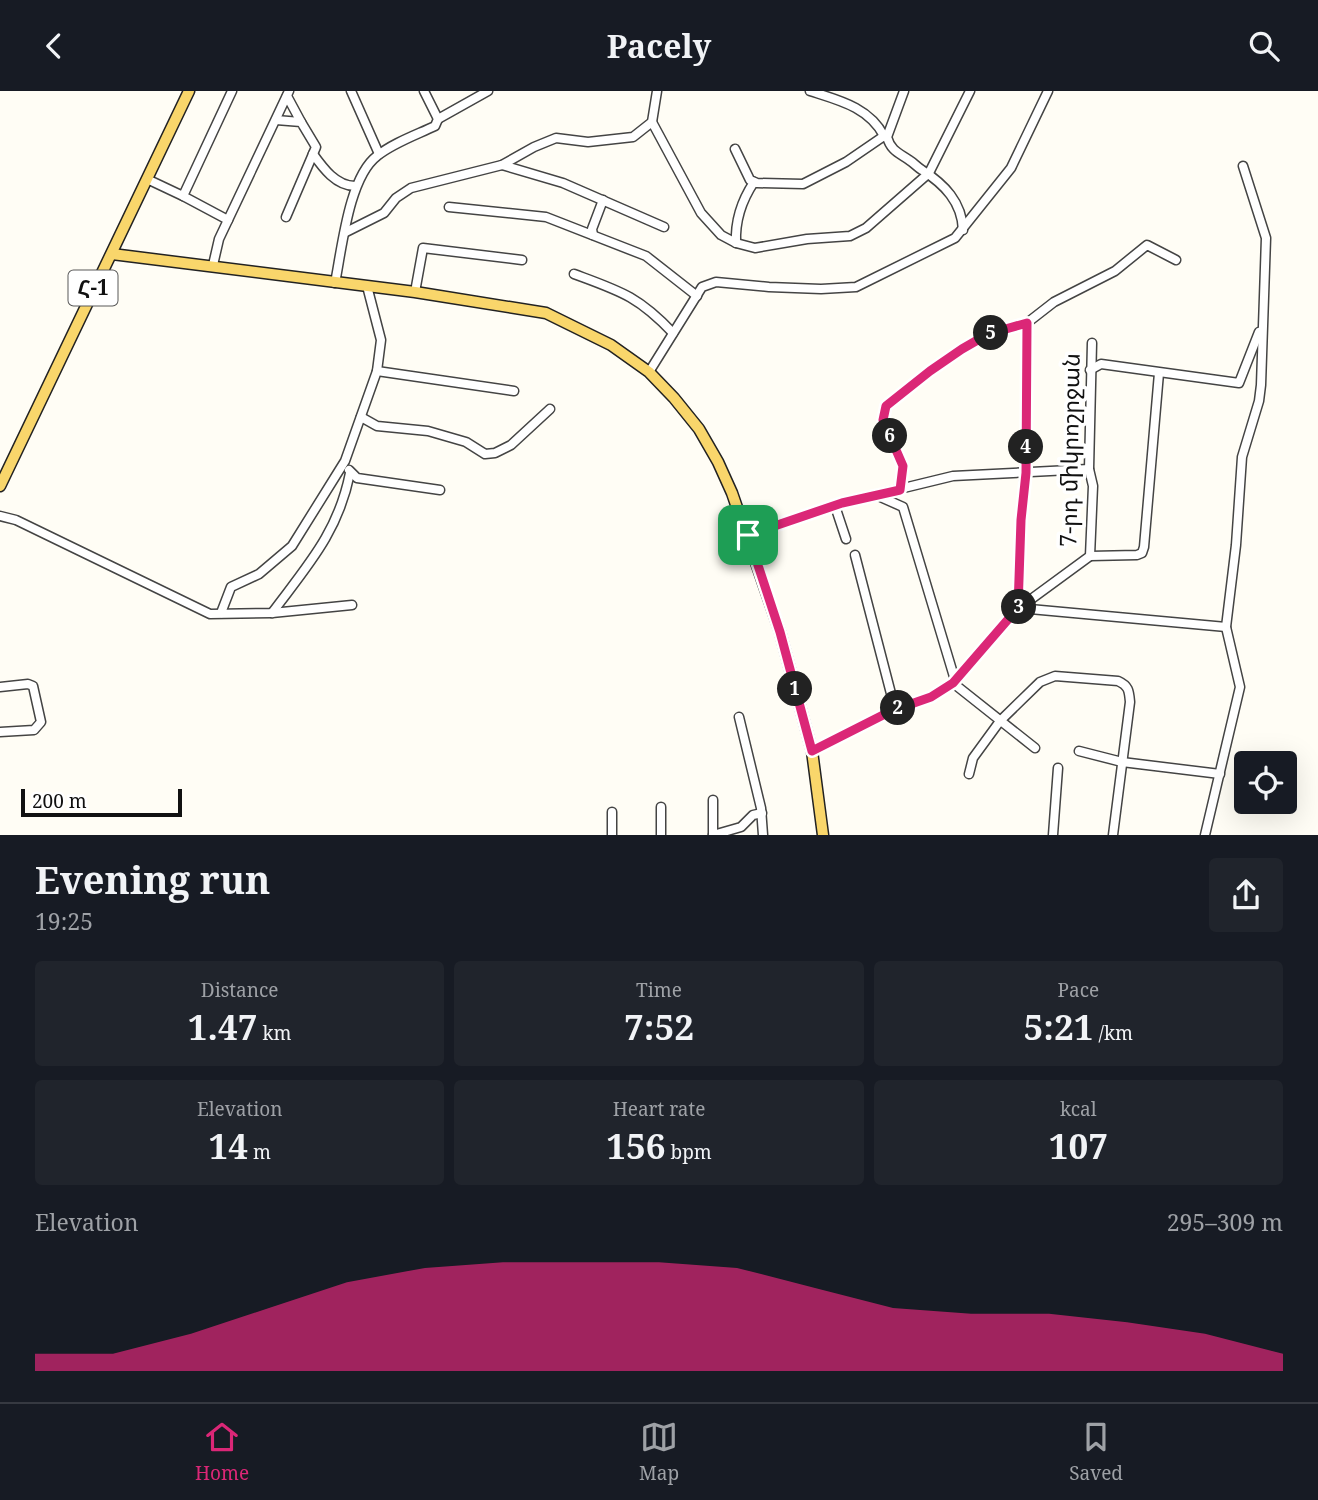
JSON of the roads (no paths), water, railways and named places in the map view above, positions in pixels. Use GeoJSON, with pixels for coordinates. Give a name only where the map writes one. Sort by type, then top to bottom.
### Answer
{"type":"FeatureCollection","features":[{"type":"Feature","properties":{"kind":"main road","name":"Հ-1"},"geometry":{"type":"LineString","coordinates":[[0,486],[188,91]]}},
{"type":"Feature","properties":{"kind":"main road"},"geometry":{"type":"LineString","coordinates":[[111,254],[415,292],[546,313],[611,345],[649,372],[699,429],[718,462],[748,535],[780,632],[812,751],[823,835]]}},
{"type":"Feature","properties":{"kind":"street"},"geometry":{"type":"LineString","coordinates":[[183,197],[232,91]]}},
{"type":"Feature","properties":{"kind":"street"},"geometry":{"type":"LineString","coordinates":[[351,91],[379,154]]}},
{"type":"Feature","properties":{"kind":"street"},"geometry":{"type":"LineString","coordinates":[[424,91],[438,119]]}},
{"type":"Feature","properties":{"kind":"street"},"geometry":{"type":"LineString","coordinates":[[335,283],[355,186],[370,161],[435,126],[438,119],[488,91]]}},
{"type":"Feature","properties":{"kind":"street"},"geometry":{"type":"LineString","coordinates":[[657,91],[652,122],[701,213],[721,235],[736,243],[755,248],[858,234],[929,173],[970,91]]}},
{"type":"Feature","properties":{"kind":"street"},"geometry":{"type":"LineString","coordinates":[[810,91],[855,106],[878,125],[893,150],[929,173],[953,198],[961,214],[963,230]]}},
{"type":"Feature","properties":{"kind":"street"},"geometry":{"type":"LineString","coordinates":[[735,149],[750,180],[803,184],[886,137],[904,91]]}},
{"type":"Feature","properties":{"kind":"street"},"geometry":{"type":"LineString","coordinates":[[649,372],[702,287],[716,282],[769,288],[856,288],[955,238],[1011,168],[1048,91]]}},
{"type":"Feature","properties":{"kind":"street"},"geometry":{"type":"LineString","coordinates":[[213,265],[219,239],[288,93]]}},
{"type":"Feature","properties":{"kind":"street"},"geometry":{"type":"LineString","coordinates":[[286,218],[316,147],[288,93]]}},
{"type":"Feature","properties":{"kind":"street"},"geometry":{"type":"LineString","coordinates":[[276,120],[301,122]]}},
{"type":"Feature","properties":{"kind":"street"},"geometry":{"type":"LineString","coordinates":[[346,232],[384,213],[396,198],[411,188],[502,165],[556,138],[588,142],[633,137],[652,122]]}},
{"type":"Feature","properties":{"kind":"street"},"geometry":{"type":"LineString","coordinates":[[313,153],[330,175],[343,184],[355,186]]}},
{"type":"Feature","properties":{"kind":"street"},"geometry":{"type":"LineString","coordinates":[[502,165],[563,183],[664,227]]}},
{"type":"Feature","properties":{"kind":"street"},"geometry":{"type":"LineString","coordinates":[[1205,835],[1240,687],[1226,627],[1236,545],[1242,457],[1259,401],[1266,238],[1243,166]]}},
{"type":"Feature","properties":{"kind":"street"},"geometry":{"type":"LineString","coordinates":[[147,179],[228,220]]}},
{"type":"Feature","properties":{"kind":"street"},"geometry":{"type":"LineString","coordinates":[[736,243],[735,232],[744,197],[754,182]]}},
{"type":"Feature","properties":{"kind":"street"},"geometry":{"type":"LineString","coordinates":[[593,235],[592,229],[603,200]]}},
{"type":"Feature","properties":{"kind":"street"},"geometry":{"type":"LineString","coordinates":[[449,207],[546,217],[646,256],[697,296]]}},
{"type":"Feature","properties":{"kind":"street"},"geometry":{"type":"LineString","coordinates":[[900,490],[903,466],[883,420],[886,406],[962,349],[988,334],[1027,323],[1054,302],[1115,271],[1147,245],[1176,260]]}},
{"type":"Feature","properties":{"kind":"street"},"geometry":{"type":"LineString","coordinates":[[415,292],[424,248],[522,260]]}},
{"type":"Feature","properties":{"kind":"street"},"geometry":{"type":"LineString","coordinates":[[574,274],[634,297],[673,333]]}},
{"type":"Feature","properties":{"kind":"street"},"geometry":{"type":"LineString","coordinates":[[221,613],[231,587],[259,574],[292,546],[345,461],[377,371],[381,339],[367,286]]}},
{"type":"Feature","properties":{"kind":"street"},"geometry":{"type":"LineString","coordinates":[[1090,370],[1101,364],[1239,383],[1262,320]]}},
{"type":"Feature","properties":{"kind":"street","name":"7-րդ միկրոշրջան"},"geometry":{"type":"LineString","coordinates":[[1018,608],[1021,520],[1026,473],[1027,323]]}},
{"type":"Feature","properties":{"kind":"street","name":"7-րդ միկրոշրջան"},"geometry":{"type":"LineString","coordinates":[[812,751],[895,709],[931,697],[954,681],[1018,608],[1090,556],[1093,486],[1089,469],[1092,343]]}},
{"type":"Feature","properties":{"kind":"street"},"geometry":{"type":"LineString","coordinates":[[377,371],[514,391]]}},
{"type":"Feature","properties":{"kind":"street"},"geometry":{"type":"LineString","coordinates":[[1090,556],[1142,553],[1159,373]]}},
{"type":"Feature","properties":{"kind":"street"},"geometry":{"type":"LineString","coordinates":[[361,417],[377,426],[428,431],[466,442],[485,454],[495,453],[511,445],[550,409]]}},
{"type":"Feature","properties":{"kind":"street"},"geometry":{"type":"LineString","coordinates":[[345,461],[350,473],[357,478],[440,490]]}},
{"type":"Feature","properties":{"kind":"street"},"geometry":{"type":"LineString","coordinates":[[748,535],[835,506],[953,476],[1089,469]]}},
{"type":"Feature","properties":{"kind":"street"},"geometry":{"type":"LineString","coordinates":[[272,613],[313,561],[334,524],[345,498],[350,473]]}},
{"type":"Feature","properties":{"kind":"street"},"geometry":{"type":"LineString","coordinates":[[876,495],[903,507],[954,681],[1035,748]]}},
{"type":"Feature","properties":{"kind":"street"},"geometry":{"type":"LineString","coordinates":[[835,506],[846,539]]}},
{"type":"Feature","properties":{"kind":"street"},"geometry":{"type":"LineString","coordinates":[[0,516],[16,520],[85,552],[210,614],[272,613],[352,605]]}},
{"type":"Feature","properties":{"kind":"street"},"geometry":{"type":"LineString","coordinates":[[855,555],[895,709]]}},
{"type":"Feature","properties":{"kind":"street"},"geometry":{"type":"LineString","coordinates":[[1018,608],[1226,627]]}},
{"type":"Feature","properties":{"kind":"street"},"geometry":{"type":"LineString","coordinates":[[969,774],[973,758],[1000,721],[1048,677],[1118,681],[1125,684],[1129,690],[1130,702],[1113,835]]}},
{"type":"Feature","properties":{"kind":"street"},"geometry":{"type":"LineString","coordinates":[[0,687],[28,684],[33,686],[41,722],[34,730],[0,732]]}},
{"type":"Feature","properties":{"kind":"street"},"geometry":{"type":"LineString","coordinates":[[739,716],[762,813],[763,835]]}},
{"type":"Feature","properties":{"kind":"street"},"geometry":{"type":"LineString","coordinates":[[1079,751],[1122,762],[1220,773]]}},
{"type":"Feature","properties":{"kind":"street"},"geometry":{"type":"LineString","coordinates":[[1053,835],[1058,768]]}},
{"type":"Feature","properties":{"kind":"street"},"geometry":{"type":"LineString","coordinates":[[713,800],[713,835],[741,827],[753,815],[762,813]]}},
{"type":"Feature","properties":{"kind":"street"},"geometry":{"type":"LineString","coordinates":[[661,807],[661,835]]}},
{"type":"Feature","properties":{"kind":"street"},"geometry":{"type":"LineString","coordinates":[[612,812],[612,835]]}}]}
